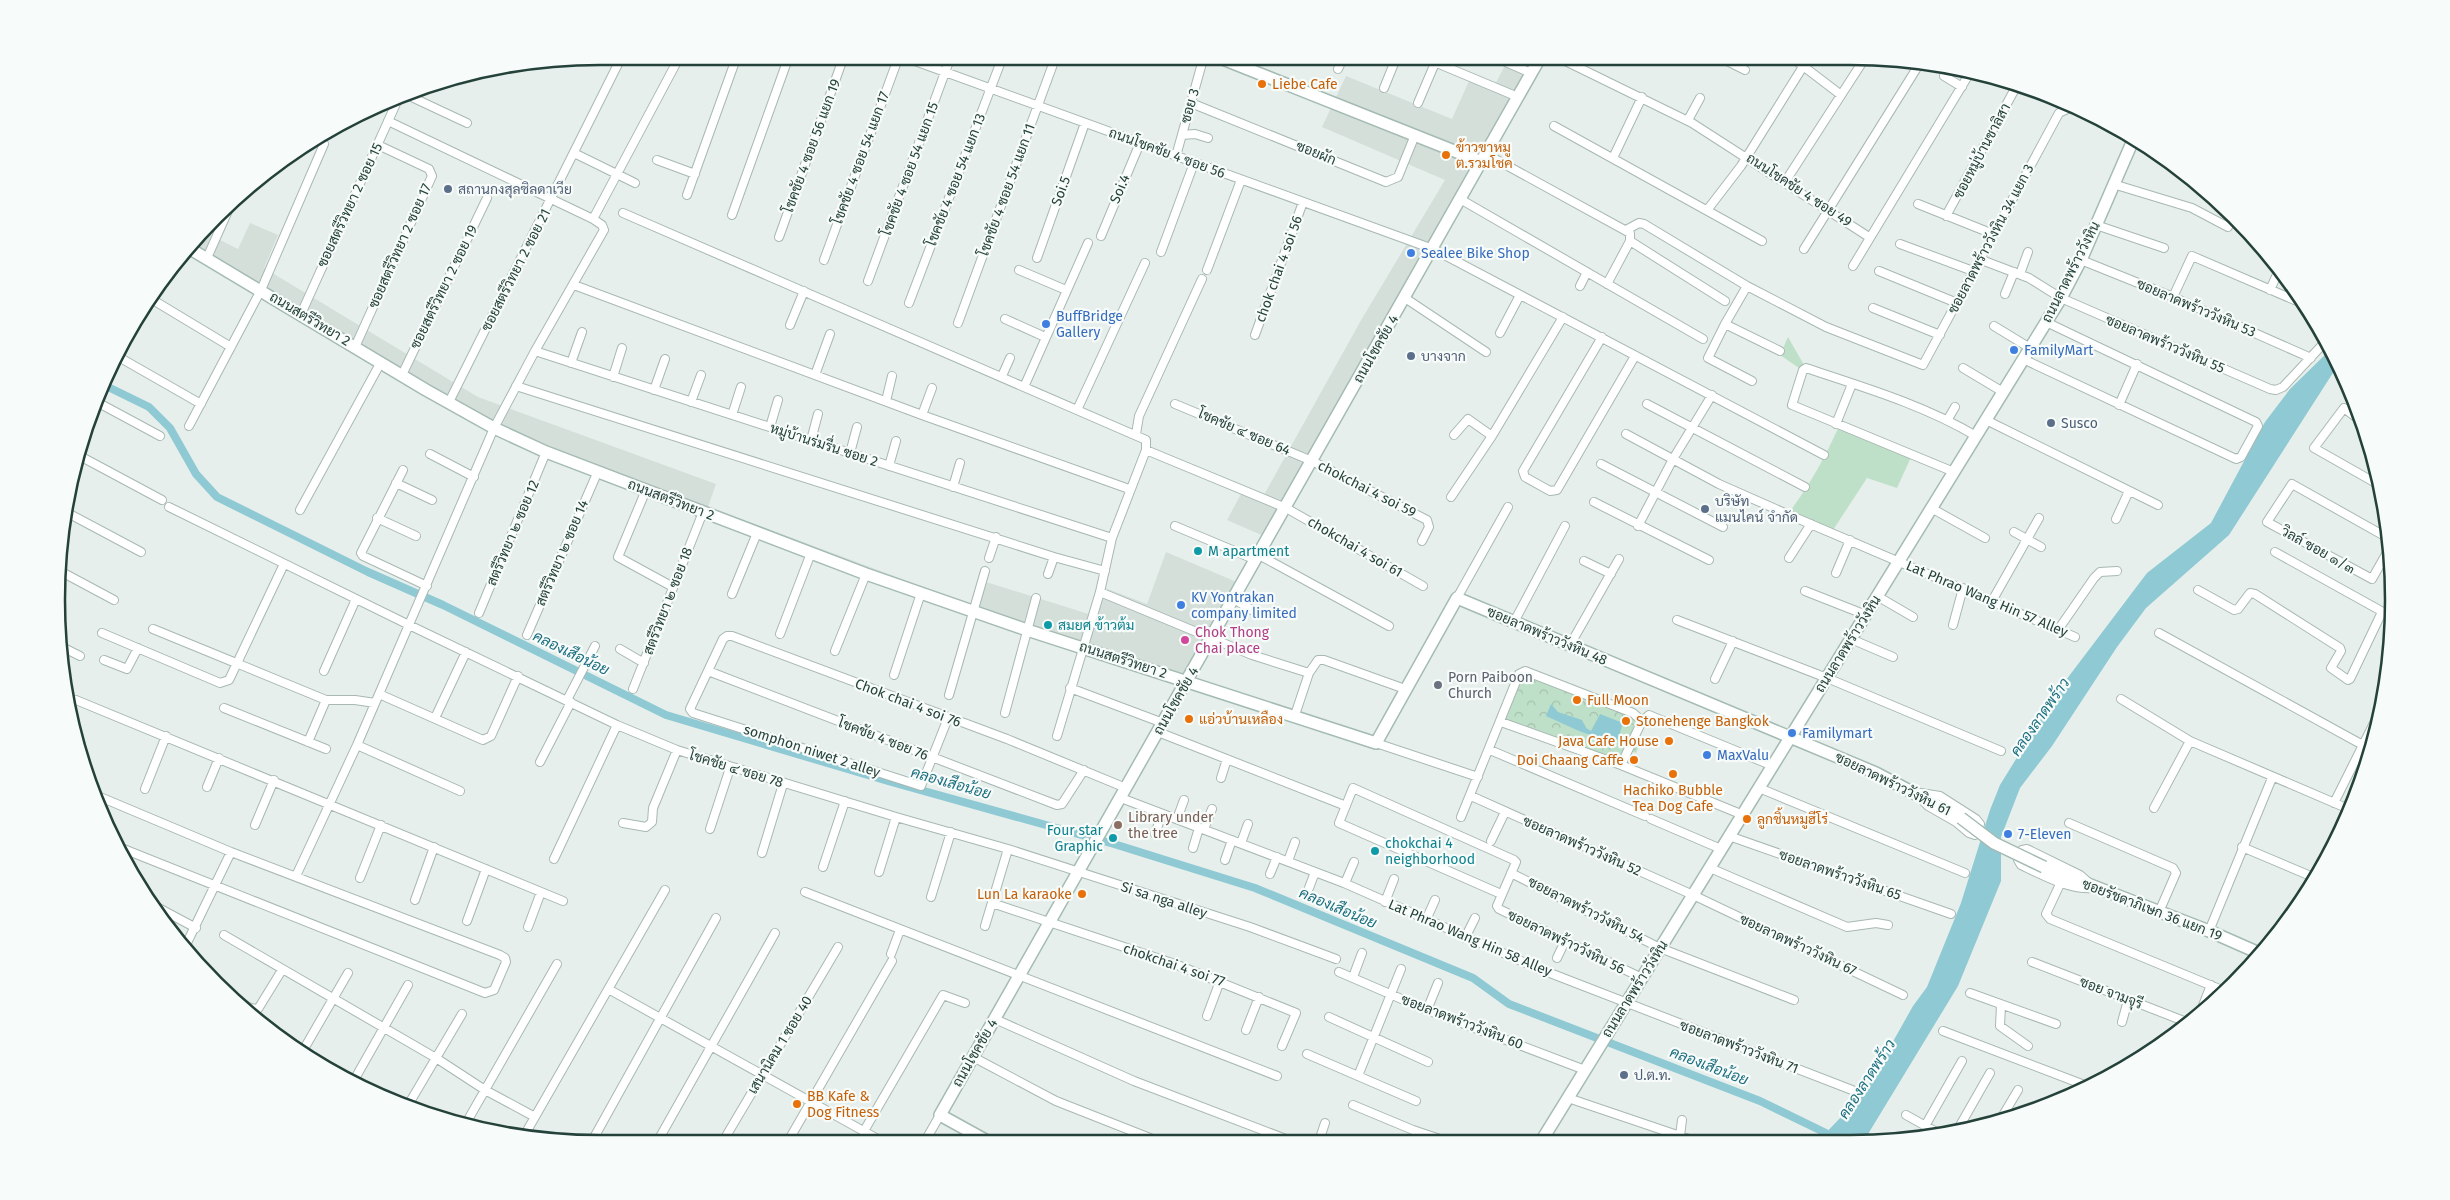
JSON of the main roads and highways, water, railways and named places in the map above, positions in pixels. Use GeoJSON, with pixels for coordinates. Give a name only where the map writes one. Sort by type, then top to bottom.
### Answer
{"type":"FeatureCollection","features":[{"type":"Feature","properties":{"kind":"water"},"geometry":{"type":"Polygon","coordinates":[[[2325,355],[2334,372],[2229,535],[2146,608],[2117,647],[2052,746],[2020,788],[2001,837],[2001,881],[1958,986],[1868,1134],[1824,1135],[1864,1093],[1913,1006],[1927,987],[1961,903],[1990,810],[2000,785],[2060,688],[2147,573],[2211,523],[2265,422],[2290,389],[2325,355]]]}},
{"type":"Feature","properties":{"kind":"water"},"geometry":{"type":"Polygon","coordinates":[[[1551,704],[1558,712],[1582,720],[1586,728],[1591,731],[1600,714],[1623,723],[1618,739],[1613,743],[1579,731],[1546,716],[1551,704]]]}},
{"type":"Feature","properties":{"kind":"waterway","name":"คลองเสือน้อย"},"geometry":{"type":"LineString","coordinates":[[109,388],[149,407],[170,428],[196,474],[217,497],[368,572],[443,605],[666,715],[888,781],[1114,844],[1255,888],[1473,978],[1509,1004],[1760,1101],[1830,1135]]}},
{"type":"Feature","properties":{"kind":"place","name":"Liebe Cafe"},"geometry":{"type":"Point","coordinates":[1262,84]}},
{"type":"Feature","properties":{"kind":"place","name":"ข้าวขาหมู ต.รวมโชค"},"geometry":{"type":"Point","coordinates":[1446,155]}},
{"type":"Feature","properties":{"kind":"place","name":"สถานกงสุลซิลดาเวีย"},"geometry":{"type":"Point","coordinates":[448,189]}},
{"type":"Feature","properties":{"kind":"place","name":"Sealee Bike Shop"},"geometry":{"type":"Point","coordinates":[1411,253]}},
{"type":"Feature","properties":{"kind":"place","name":"BuffBridge Gallery"},"geometry":{"type":"Point","coordinates":[1046,324]}},
{"type":"Feature","properties":{"kind":"place","name":"FamilyMart"},"geometry":{"type":"Point","coordinates":[2014,350]}},
{"type":"Feature","properties":{"kind":"place","name":"บางจาก"},"geometry":{"type":"Point","coordinates":[1411,356]}},
{"type":"Feature","properties":{"kind":"place","name":"Susco"},"geometry":{"type":"Point","coordinates":[2051,423]}},
{"type":"Feature","properties":{"kind":"place","name":"บริษัท แมนไคน์ จำกัด"},"geometry":{"type":"Point","coordinates":[1705,509]}},
{"type":"Feature","properties":{"kind":"place","name":"M apartment"},"geometry":{"type":"Point","coordinates":[1198,551]}},
{"type":"Feature","properties":{"kind":"place","name":"KV Yontrakan company limited"},"geometry":{"type":"Point","coordinates":[1181,605]}},
{"type":"Feature","properties":{"kind":"place","name":"สมยศ ข้าวต้ม"},"geometry":{"type":"Point","coordinates":[1048,625]}},
{"type":"Feature","properties":{"kind":"place","name":"Chok Thong Chai place"},"geometry":{"type":"Point","coordinates":[1185,640]}},
{"type":"Feature","properties":{"kind":"place","name":"Porn Paiboon Church"},"geometry":{"type":"Point","coordinates":[1438,685]}},
{"type":"Feature","properties":{"kind":"place","name":"Full Moon"},"geometry":{"type":"Point","coordinates":[1577,700]}},
{"type":"Feature","properties":{"kind":"place","name":"แอ่วบ้านเหลือง"},"geometry":{"type":"Point","coordinates":[1189,719]}},
{"type":"Feature","properties":{"kind":"place","name":"Stonehenge Bangkok"},"geometry":{"type":"Point","coordinates":[1626,721]}},
{"type":"Feature","properties":{"kind":"place","name":"Familymart"},"geometry":{"type":"Point","coordinates":[1792,733]}},
{"type":"Feature","properties":{"kind":"place","name":"Java Cafe House"},"geometry":{"type":"Point","coordinates":[1669,741]}},
{"type":"Feature","properties":{"kind":"place","name":"MaxValu"},"geometry":{"type":"Point","coordinates":[1707,755]}},
{"type":"Feature","properties":{"kind":"place","name":"Doi Chaang Caffe"},"geometry":{"type":"Point","coordinates":[1634,760]}},
{"type":"Feature","properties":{"kind":"place","name":"Hachiko Bubble Tea Dog Cafe"},"geometry":{"type":"Point","coordinates":[1673,774]}},
{"type":"Feature","properties":{"kind":"place","name":"ลูกชิ้นหมูฮีโร่"},"geometry":{"type":"Point","coordinates":[1747,819]}},
{"type":"Feature","properties":{"kind":"place","name":"Library under the tree"},"geometry":{"type":"Point","coordinates":[1118,825]}},
{"type":"Feature","properties":{"kind":"place","name":"7-Eleven"},"geometry":{"type":"Point","coordinates":[2008,834]}},
{"type":"Feature","properties":{"kind":"place","name":"Four star Graphic"},"geometry":{"type":"Point","coordinates":[1113,838]}},
{"type":"Feature","properties":{"kind":"place","name":"chokchai 4 neighborhood"},"geometry":{"type":"Point","coordinates":[1375,851]}},
{"type":"Feature","properties":{"kind":"place","name":"Lun La karaoke"},"geometry":{"type":"Point","coordinates":[1082,894]}},
{"type":"Feature","properties":{"kind":"place","name":"ป.ต.ท."},"geometry":{"type":"Point","coordinates":[1624,1075]}},
{"type":"Feature","properties":{"kind":"place","name":"BB Kafe & Dog Fitness"},"geometry":{"type":"Point","coordinates":[797,1104]}},
{"type":"Feature","properties":{"kind":"water label","name":"คลองลาดพร้าว"},"geometry":{"type":"Point","coordinates":[2040,717]}},
{"type":"Feature","properties":{"kind":"water label","name":"คลองลาดพร้าว"},"geometry":{"type":"Point","coordinates":[1867,1079]}}]}
